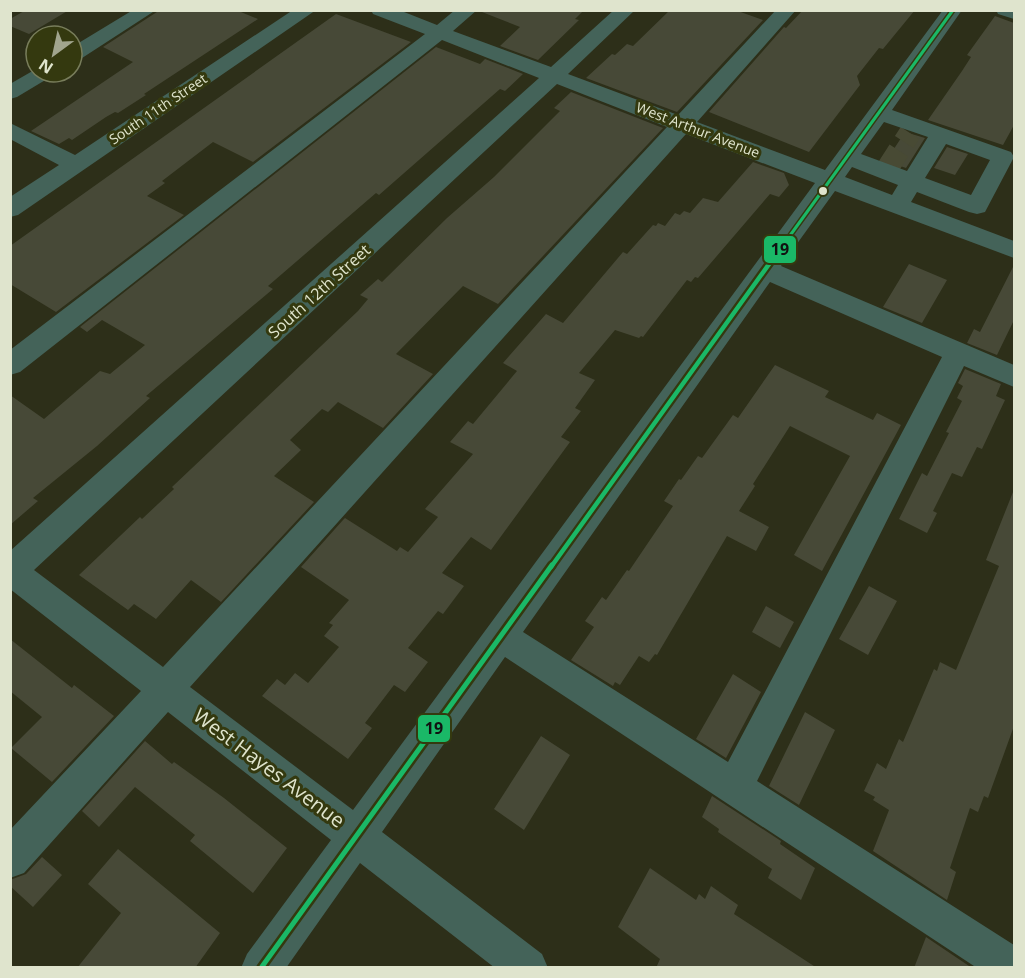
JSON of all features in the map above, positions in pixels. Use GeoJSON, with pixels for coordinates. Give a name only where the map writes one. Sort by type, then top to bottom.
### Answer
{"type":"FeatureCollection","features":[{"type":"Feature","properties":{"kind":"street"},"geometry":{"type":"LineString","coordinates":[[84,49],[147,10]]}},
{"type":"Feature","properties":{"kind":"street","name":"South 11th Street"},"geometry":{"type":"LineString","coordinates":[[10,209],[307,10]]}},
{"type":"Feature","properties":{"kind":"street","name":"West Arthur Avenue"},"geometry":{"type":"LineString","coordinates":[[381,10],[682,124],[839,168],[897,205],[1012,243]]}},
{"type":"Feature","properties":{"kind":"street"},"geometry":{"type":"LineString","coordinates":[[10,365],[468,10]]}},
{"type":"Feature","properties":{"kind":"street","name":"South 12th Street"},"geometry":{"type":"LineString","coordinates":[[11,571],[626,10]]}},
{"type":"Feature","properties":{"kind":"street"},"geometry":{"type":"LineString","coordinates":[[10,859],[787,10]]}},
{"type":"Feature","properties":{"kind":"street"},"geometry":{"type":"LineString","coordinates":[[261,968],[953,10]]}},
{"type":"Feature","properties":{"kind":"street"},"geometry":{"type":"LineString","coordinates":[[1005,10],[1014,14]]}},
{"type":"Feature","properties":{"kind":"street"},"geometry":{"type":"LineString","coordinates":[[10,93],[25,84]]}},
{"type":"Feature","properties":{"kind":"street"},"geometry":{"type":"LineString","coordinates":[[839,168],[886,170],[976,206],[1003,157],[941,134],[912,129],[879,113]]}},
{"type":"Feature","properties":{"kind":"street"},"geometry":{"type":"LineString","coordinates":[[10,130],[76,165]]}},
{"type":"Feature","properties":{"kind":"street"},"geometry":{"type":"LineString","coordinates":[[897,205],[941,134]]}},
{"type":"Feature","properties":{"kind":"street"},"geometry":{"type":"LineString","coordinates":[[766,270],[1014,376]]}},
{"type":"Feature","properties":{"kind":"street"},"geometry":{"type":"LineString","coordinates":[[735,787],[958,351]]}},
{"type":"Feature","properties":{"kind":"street","name":"West Hayes Avenue"},"geometry":{"type":"LineString","coordinates":[[11,571],[528,968]]}},
{"type":"Feature","properties":{"kind":"street"},"geometry":{"type":"LineString","coordinates":[[501,636],[1014,968]]}},
{"type":"Feature","properties":{"kind":"building"},"geometry":{"type":"Polygon","coordinates":[[[26,10],[69,10],[46,24],[24,24],[24,32],[10,26],[10,19],[26,10]]]}},
{"type":"Feature","properties":{"kind":"building"},"geometry":{"type":"Polygon","coordinates":[[[160,10],[236,10],[258,19],[144,94],[146,95],[118,113],[115,112],[106,117],[72,140],[69,138],[59,144],[31,131],[133,62],[103,47],[160,10]]]}},
{"type":"Feature","properties":{"kind":"building"},"geometry":{"type":"Polygon","coordinates":[[[482,10],[584,10],[575,19],[579,20],[538,60],[500,46],[520,27],[482,12],[482,10]]]}},
{"type":"Feature","properties":{"kind":"building"},"geometry":{"type":"Polygon","coordinates":[[[670,10],[735,10],[763,20],[677,112],[586,78],[612,54],[615,55],[627,44],[633,46],[670,10]]]}},
{"type":"Feature","properties":{"kind":"building"},"geometry":{"type":"Polygon","coordinates":[[[803,10],[915,10],[883,49],[879,48],[857,76],[860,85],[809,152],[709,112],[784,27],[786,28],[803,10]]]}},
{"type":"Feature","properties":{"kind":"building"},"geometry":{"type":"Polygon","coordinates":[[[336,14],[411,42],[253,162],[213,142],[162,181],[165,183],[147,196],[184,215],[56,312],[10,284],[10,246],[336,14]]]}},
{"type":"Feature","properties":{"kind":"building"},"geometry":{"type":"Polygon","coordinates":[[[995,16],[1014,23],[1014,125],[1003,145],[928,120],[971,57],[967,55],[995,16]]]}},
{"type":"Feature","properties":{"kind":"building"},"geometry":{"type":"Polygon","coordinates":[[[436,47],[480,64],[485,59],[523,74],[505,91],[500,89],[379,195],[376,193],[268,286],[273,289],[146,396],[150,398],[97,446],[33,498],[38,501],[10,525],[10,395],[44,419],[100,371],[110,374],[145,345],[102,320],[87,332],[80,327],[436,47]]]}},
{"type":"Feature","properties":{"kind":"building"},"geometry":{"type":"Polygon","coordinates":[[[571,92],[663,128],[498,304],[463,286],[396,354],[433,374],[383,428],[338,402],[328,412],[322,409],[290,440],[301,450],[274,476],[314,502],[221,602],[191,580],[156,619],[134,604],[128,610],[79,575],[140,517],[142,519],[174,489],[172,487],[358,311],[368,299],[360,295],[378,279],[382,282],[447,218],[494,177],[560,111],[554,108],[571,92]]]}},
{"type":"Feature","properties":{"kind":"building"},"geometry":{"type":"Polygon","coordinates":[[[905,132],[925,138],[906,168],[886,161],[905,132]]]}},
{"type":"Feature","properties":{"kind":"building"},"geometry":{"type":"Polygon","coordinates":[[[947,147],[968,154],[955,175],[934,168],[947,147]]]}},
{"type":"Feature","properties":{"kind":"building"},"geometry":{"type":"Polygon","coordinates":[[[753,162],[784,173],[789,185],[779,197],[770,194],[698,278],[695,277],[691,282],[687,280],[643,337],[639,338],[615,330],[579,373],[595,380],[575,408],[581,411],[561,437],[570,442],[491,550],[471,537],[442,573],[464,586],[443,614],[438,611],[408,648],[428,662],[405,692],[394,685],[365,723],[372,728],[348,759],[262,696],[277,679],[285,685],[295,673],[308,683],[339,647],[324,636],[333,625],[329,623],[349,600],[301,567],[343,520],[345,518],[397,551],[400,547],[408,552],[438,517],[425,509],[473,454],[450,442],[468,421],[473,424],[517,371],[503,363],[546,314],[563,323],[623,252],[627,254],[653,225],[656,226],[658,223],[665,226],[675,213],[680,215],[684,211],[690,213],[703,198],[718,202],[753,162]]]}},
{"type":"Feature","properties":{"kind":"building"},"geometry":{"type":"Polygon","coordinates":[[[909,264],[947,280],[922,323],[883,307],[909,264]]]}},
{"type":"Feature","properties":{"kind":"building"},"geometry":{"type":"Polygon","coordinates":[[[1014,265],[1014,320],[997,355],[967,343],[974,329],[980,332],[1014,265]]]}},
{"type":"Feature","properties":{"kind":"building"},"geometry":{"type":"Polygon","coordinates":[[[775,365],[829,391],[825,397],[873,420],[877,413],[901,425],[822,571],[794,555],[850,456],[790,426],[753,484],[755,486],[739,511],[769,527],[756,551],[727,536],[657,655],[655,654],[649,662],[639,656],[620,685],[615,682],[613,686],[571,660],[594,627],[585,621],[602,597],[606,600],[627,570],[629,571],[673,506],[664,501],[679,479],[681,480],[698,456],[702,458],[733,415],[738,418],[775,365]]]}},
{"type":"Feature","properties":{"kind":"building"},"geometry":{"type":"Polygon","coordinates":[[[965,369],[1001,384],[996,396],[1005,400],[982,449],[977,447],[962,477],[952,473],[933,511],[937,513],[927,533],[899,519],[922,473],[927,476],[949,433],[946,432],[962,401],[957,398],[963,386],[958,383],[965,369]]]}},
{"type":"Feature","properties":{"kind":"building"},"geometry":{"type":"Polygon","coordinates":[[[1013,492],[1014,726],[988,798],[984,796],[978,812],[970,808],[950,868],[956,872],[947,900],[873,851],[889,810],[873,800],[875,797],[864,791],[877,763],[886,769],[899,739],[903,742],[934,669],[937,671],[940,662],[956,670],[999,566],[986,560],[1013,492]]]}},
{"type":"Feature","properties":{"kind":"building"},"geometry":{"type":"Polygon","coordinates":[[[869,586],[897,601],[868,655],[839,639],[869,586]]]}},
{"type":"Feature","properties":{"kind":"building"},"geometry":{"type":"Polygon","coordinates":[[[766,606],[794,622],[780,648],[752,632],[766,606]]]}},
{"type":"Feature","properties":{"kind":"building"},"geometry":{"type":"Polygon","coordinates":[[[10,639],[72,688],[74,685],[114,716],[52,782],[11,748],[42,717],[10,691],[10,639]]]}},
{"type":"Feature","properties":{"kind":"building"},"geometry":{"type":"Polygon","coordinates":[[[733,674],[761,692],[726,758],[696,739],[733,674]]]}},
{"type":"Feature","properties":{"kind":"building"},"geometry":{"type":"Polygon","coordinates":[[[805,712],[835,730],[799,805],[769,786],[805,712]]]}},
{"type":"Feature","properties":{"kind":"building"},"geometry":{"type":"Polygon","coordinates":[[[541,736],[570,755],[524,830],[494,809],[541,736]]]}},
{"type":"Feature","properties":{"kind":"building"},"geometry":{"type":"Polygon","coordinates":[[[145,741],[172,764],[174,762],[224,798],[287,848],[253,893],[190,841],[195,835],[135,787],[99,827],[82,811],[145,741]]]}},
{"type":"Feature","properties":{"kind":"building"},"geometry":{"type":"Polygon","coordinates":[[[712,796],[781,841],[780,844],[815,868],[801,900],[768,878],[772,869],[718,832],[719,829],[702,817],[712,796]]]}},
{"type":"Feature","properties":{"kind":"building"},"geometry":{"type":"Polygon","coordinates":[[[118,849],[220,933],[195,968],[77,968],[121,913],[88,884],[118,849]]]}},
{"type":"Feature","properties":{"kind":"building"},"geometry":{"type":"Polygon","coordinates":[[[42,857],[62,875],[33,907],[10,886],[10,880],[26,874],[42,857]]]}},
{"type":"Feature","properties":{"kind":"building"},"geometry":{"type":"Polygon","coordinates":[[[650,868],[696,900],[699,894],[705,899],[711,886],[738,905],[734,914],[817,968],[656,968],[660,959],[618,927],[650,868]]]}},
{"type":"Feature","properties":{"kind":"building"},"geometry":{"type":"Polygon","coordinates":[[[926,937],[972,968],[914,968],[926,937]]]}},
{"type":"Feature","properties":{"kind":"tunnel"},"geometry":{"type":"LineString","coordinates":[[887,169],[910,133]]}},
{"type":"Feature","properties":{"kind":"transit line","name":"19"},"geometry":{"type":"LineString","coordinates":[[261,968],[953,10]]}}]}
